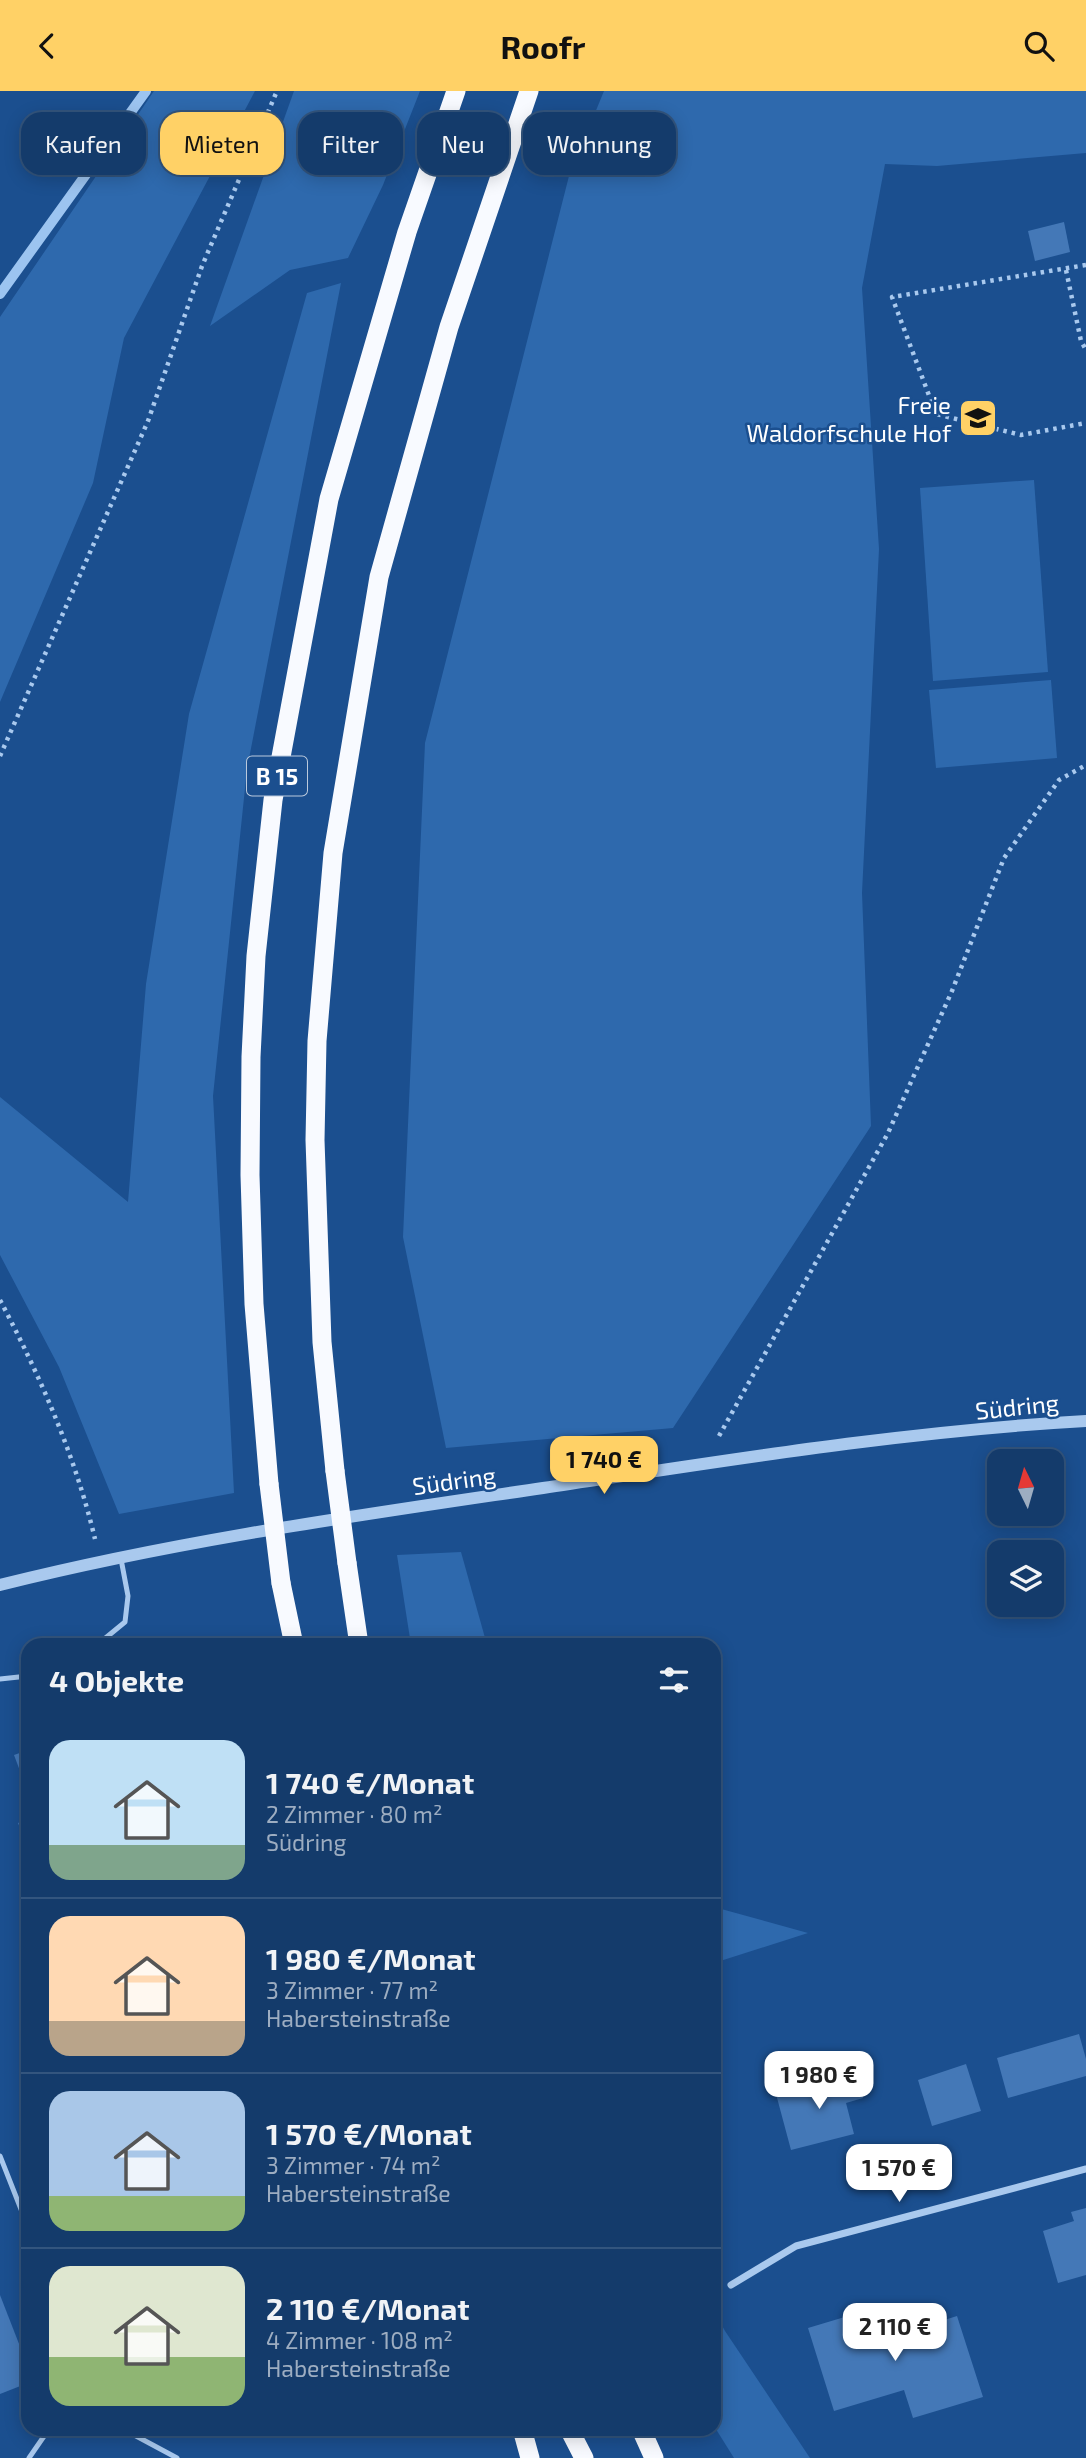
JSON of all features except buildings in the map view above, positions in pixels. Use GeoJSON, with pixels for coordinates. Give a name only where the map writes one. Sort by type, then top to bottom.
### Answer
{"type":"FeatureCollection","features":[{"type":"Feature","properties":{"kind":"highway","name":"B 15"},"geometry":{"type":"LineString","coordinates":[[293,1638],[281,1584],[269,1484],[254,1304],[250,1162],[256,956],[273,800],[329,499],[407,232],[456,91]]}},
{"type":"Feature","properties":{"kind":"highway","name":"B 15"},"geometry":{"type":"LineString","coordinates":[[358,1638],[335,1471],[322,1342],[315,1140],[317,1041],[333,853],[379,577],[449,327],[529,91]]}},
{"type":"Feature","properties":{"kind":"highway"},"geometry":{"type":"LineString","coordinates":[[524,2436],[530,2458]]}},
{"type":"Feature","properties":{"kind":"highway"},"geometry":{"type":"LineString","coordinates":[[573,2436],[584,2458]]}},
{"type":"Feature","properties":{"kind":"highway"},"geometry":{"type":"LineString","coordinates":[[644,2436],[654,2458]]}},
{"type":"Feature","properties":{"kind":"street","name":"Südring"},"geometry":{"type":"LineString","coordinates":[[0,1585],[100,1560],[248,1532],[771,1453],[1086,1421]]}},
{"type":"Feature","properties":{"kind":"street"},"geometry":{"type":"LineString","coordinates":[[731,2285],[796,2246],[1086,2169]]}},
{"type":"Feature","properties":{"kind":"lane"},"geometry":{"type":"LineString","coordinates":[[106,1638],[125,1622],[128,1596],[120,1556]]}},
{"type":"Feature","properties":{"kind":"lane"},"geometry":{"type":"LineString","coordinates":[[0,1679],[21,1676]]}},
{"type":"Feature","properties":{"kind":"lane"},"geometry":{"type":"LineString","coordinates":[[0,2157],[21,2210]]}},
{"type":"Feature","properties":{"kind":"lane"},"geometry":{"type":"LineString","coordinates":[[29,2458],[44,2436]]}},
{"type":"Feature","properties":{"kind":"lane"},"geometry":{"type":"LineString","coordinates":[[136,2436],[177,2458]]}},
{"type":"Feature","properties":{"kind":"path"},"geometry":{"type":"LineString","coordinates":[[0,756],[148,421],[202,266],[277,91]]}},
{"type":"Feature","properties":{"kind":"path"},"geometry":{"type":"LineString","coordinates":[[1086,265],[892,297],[936,414],[1021,435],[1086,423]]}},
{"type":"Feature","properties":{"kind":"path"},"geometry":{"type":"LineString","coordinates":[[1066,270],[1081,341],[1086,350]]}},
{"type":"Feature","properties":{"kind":"path"},"geometry":{"type":"LineString","coordinates":[[702,1464],[752,1382],[814,1262],[888,1133],[952,991],[1004,858],[1059,779],[1086,765]]}},
{"type":"Feature","properties":{"kind":"path"},"geometry":{"type":"LineString","coordinates":[[0,1300],[40,1378],[86,1501],[100,1560]]}},
{"type":"Feature","properties":{"kind":"shaded area"},"geometry":{"type":"Polygon","coordinates":[[[154,91],[255,91],[244,112],[160,112],[160,175],[210,175],[124,338],[93,483],[0,702],[0,317],[97,175],[146,175],[146,112],[140,112],[154,91]]]}},
{"type":"Feature","properties":{"kind":"shaded area"},"geometry":{"type":"Polygon","coordinates":[[[294,91],[420,91],[403,134],[403,112],[298,112],[298,175],[387,175],[383,185],[348,258],[290,270],[210,326],[264,175],[284,175],[284,119],[294,91]]]}},
{"type":"Feature","properties":{"kind":"shaded area"},"geometry":{"type":"Polygon","coordinates":[[[604,91],[1086,91],[1086,153],[937,166],[885,164],[862,288],[879,549],[862,893],[871,1126],[673,1428],[446,1448],[403,1237],[425,743],[569,175],[676,175],[676,112],[595,112],[604,91]]]}},
{"type":"Feature","properties":{"kind":"shaded area"},"geometry":{"type":"Polygon","coordinates":[[[341,283],[247,769],[213,1096],[234,1493],[119,1514],[59,1367],[0,1255],[0,1097],[128,1202],[146,984],[189,714],[307,293],[341,283]]]}},
{"type":"Feature","properties":{"kind":"shaded area"},"geometry":{"type":"Polygon","coordinates":[[[1034,480],[1048,672],[933,681],[920,488],[1034,480]]]}},
{"type":"Feature","properties":{"kind":"shaded area"},"geometry":{"type":"Polygon","coordinates":[[[1051,680],[1057,758],[936,768],[929,690],[1051,680]]]}},
{"type":"Feature","properties":{"kind":"shaded area"},"geometry":{"type":"Polygon","coordinates":[[[461,1552],[485,1638],[410,1638],[397,1555],[461,1552]]]}},
{"type":"Feature","properties":{"kind":"shaded area"},"geometry":{"type":"Polygon","coordinates":[[[721,1909],[808,1933],[721,1961],[721,1909]]]}},
{"type":"Feature","properties":{"kind":"shaded area"},"geometry":{"type":"Polygon","coordinates":[[[721,2324],[810,2458],[734,2458],[720,2436],[721,2324]]]}},
{"type":"Feature","properties":{"kind":"waterway"},"geometry":{"type":"LineString","coordinates":[[0,294],[146,91]]}},
{"type":"Feature","properties":{"kind":"place","name":"Freie Waldorfschule Hof"},"geometry":{"type":"Point","coordinates":[978,418]}}]}
